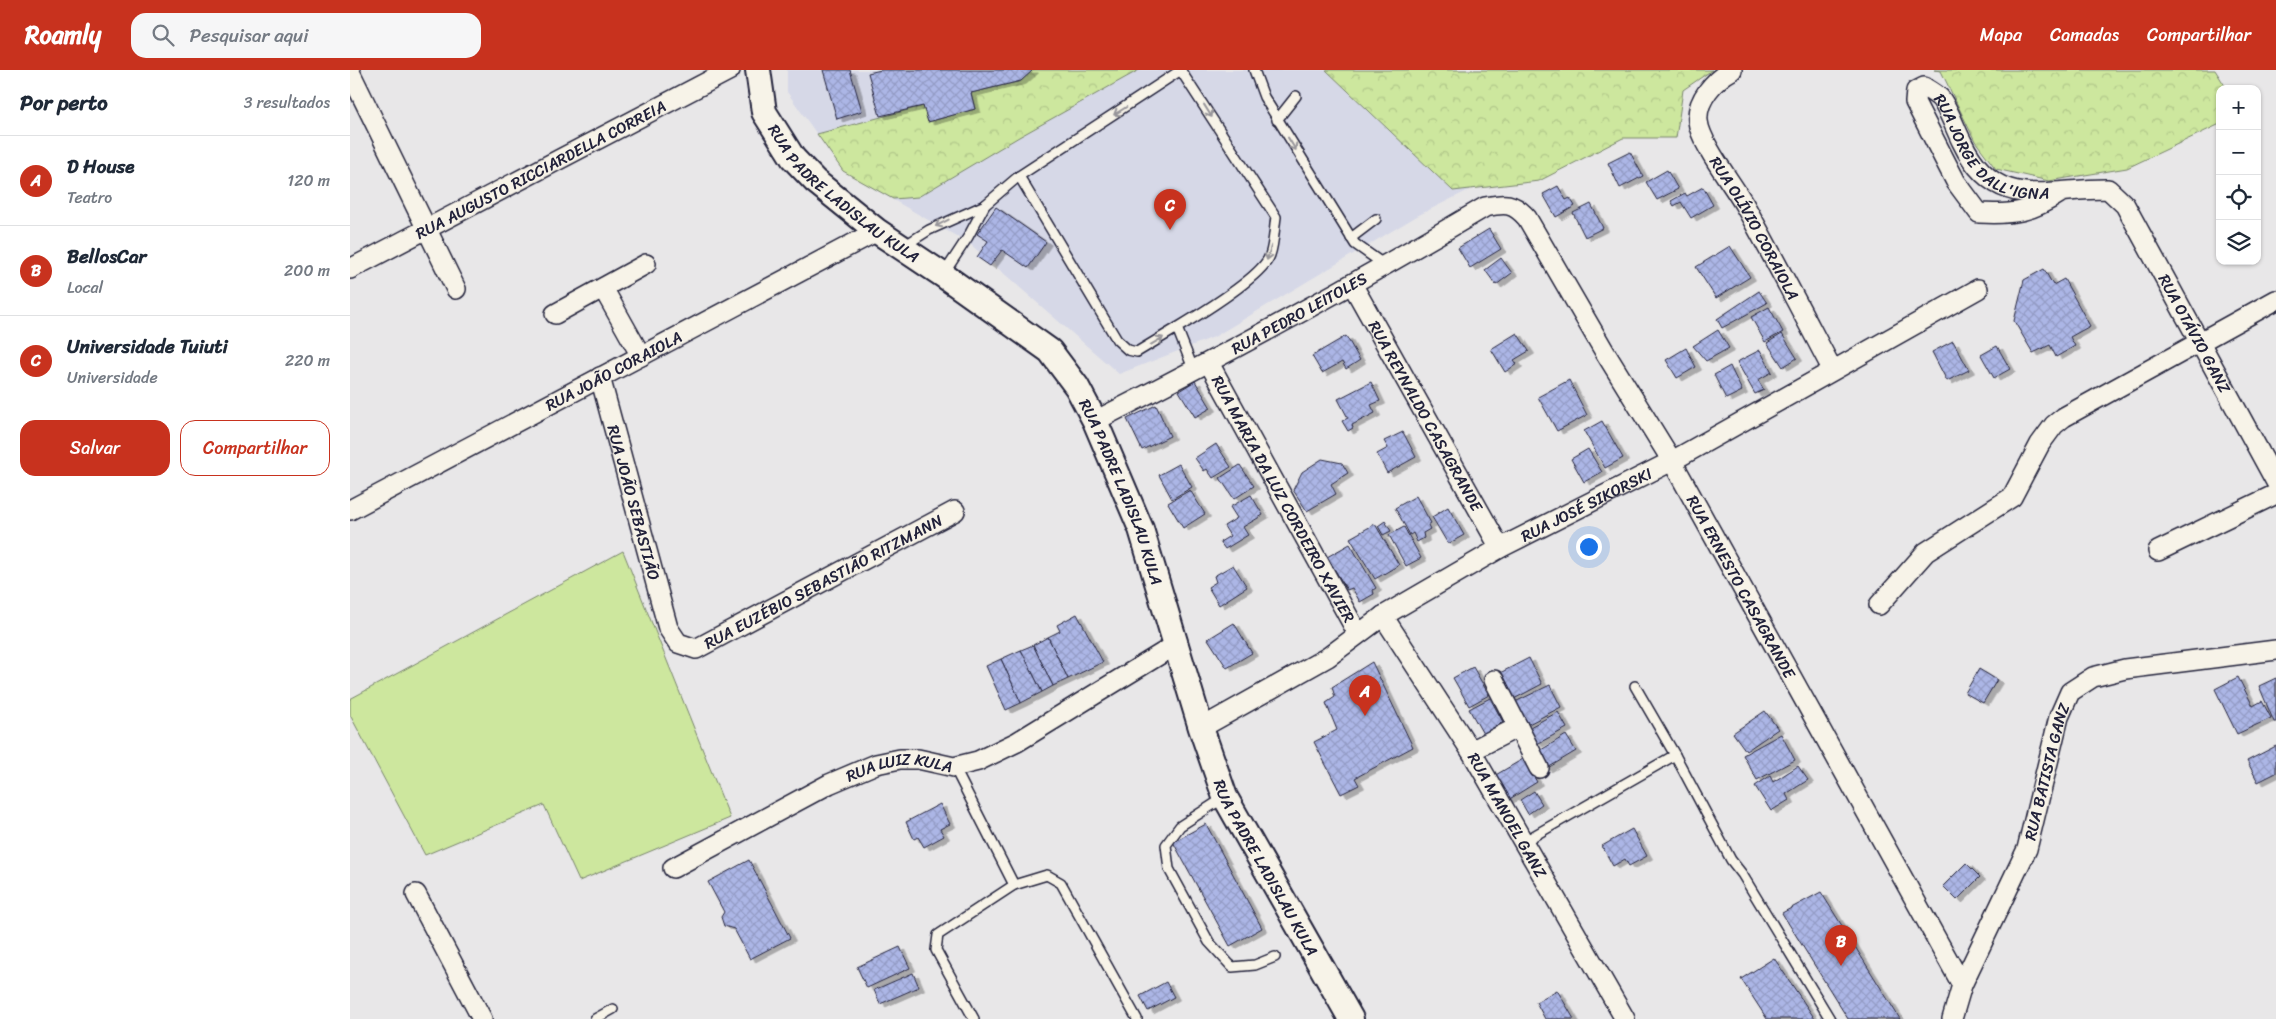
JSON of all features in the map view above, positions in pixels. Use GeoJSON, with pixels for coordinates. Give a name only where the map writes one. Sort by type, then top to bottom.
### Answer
{"type":"FeatureCollection","features":[{"type":"Feature","properties":{"kind":"street","name":"RUA AUGUSTO RICCIARDELLA CORREIA"},"geometry":{"type":"LineString","coordinates":[[350,269],[730,70]]}},
{"type":"Feature","properties":{"kind":"street","name":"RUA PADRE LADISLAU KULA"},"geometry":{"type":"LineString","coordinates":[[758,70],[764,112],[793,158],[832,197],[877,231],[1050,351],[1077,387],[1095,421],[1141,529],[1201,728],[1225,797],[1351,1019]]}},
{"type":"Feature","properties":{"kind":"street","name":"RUA OLÍVIO CORAIOLA"},"geometry":{"type":"LineString","coordinates":[[1732,70],[1713,86],[1700,102],[1698,122],[1706,142],[1743,203],[1832,369]]}},
{"type":"Feature","properties":{"kind":"street"},"geometry":{"type":"LineString","coordinates":[[350,72],[456,289]]}},
{"type":"Feature","properties":{"kind":"street","name":"RUA JORGE DALL'IGNA"},"geometry":{"type":"LineString","coordinates":[[2060,193],[2038,208],[2010,214],[1979,212],[1952,174],[1915,102],[1916,91],[1924,87],[1940,98],[1967,153],[1990,179],[2013,192],[2060,193],[2087,189],[2108,189]]}},
{"type":"Feature","properties":{"kind":"street","name":"RUA OTÁVIO GANZ"},"geometry":{"type":"LineString","coordinates":[[2108,189],[2125,205],[2276,482]]}},
{"type":"Feature","properties":{"kind":"street","name":"RUA PEDRO LEITOLES"},"geometry":{"type":"LineString","coordinates":[[1095,421],[1202,367],[1386,266],[1485,207],[1502,204]]}},
{"type":"Feature","properties":{"kind":"street","name":"RUA ERNESTO CASAGRANDE"},"geometry":{"type":"LineString","coordinates":[[1502,204],[1518,207],[1527,218],[1606,354],[1672,461],[1962,985]]}},
{"type":"Feature","properties":{"kind":"street","name":"RUA JOÃO CORAIOLA"},"geometry":{"type":"LineString","coordinates":[[350,510],[877,231]]}},
{"type":"Feature","properties":{"kind":"street"},"geometry":{"type":"LineString","coordinates":[[555,314],[646,264]]}},
{"type":"Feature","properties":{"kind":"street","name":"RUA REYNALDO CASAGRANDE"},"geometry":{"type":"LineString","coordinates":[[1352,284],[1500,548]]}},
{"type":"Feature","properties":{"kind":"street"},"geometry":{"type":"LineString","coordinates":[[603,288],[640,356]]}},
{"type":"Feature","properties":{"kind":"street","name":"RUA JOSÉ SIKORSKI"},"geometry":{"type":"LineString","coordinates":[[1201,728],[1328,656],[1383,616],[1500,548],[1672,461],[1832,369],[1978,289]]}},
{"type":"Feature","properties":{"kind":"street"},"geometry":{"type":"LineString","coordinates":[[1878,604],[1926,552],[2012,497],[2040,444],[2054,425],[2084,405],[2276,300]]}},
{"type":"Feature","properties":{"kind":"street","name":"RUA MARIA DA LUZ CORDEIRO XAVIER"},"geometry":{"type":"LineString","coordinates":[[1202,367],[1358,634]]}},
{"type":"Feature","properties":{"kind":"street","name":"RUA JOÃO SEBASTIÃO"},"geometry":{"type":"LineString","coordinates":[[600,377],[668,628]]}},
{"type":"Feature","properties":{"kind":"street"},"geometry":{"type":"LineString","coordinates":[[2158,551],[2276,494]]}},
{"type":"Feature","properties":{"kind":"street","name":"RUA EUZÉBIO SEBASTIÃO RITZMANN"},"geometry":{"type":"LineString","coordinates":[[668,628],[678,643],[696,649],[955,511]]}},
{"type":"Feature","properties":{"kind":"street","name":"RUA MANOEL GANZ"},"geometry":{"type":"LineString","coordinates":[[1383,616],[1471,751],[1625,1019]]}},
{"type":"Feature","properties":{"kind":"street","name":"RUA LUIZ KULA"},"geometry":{"type":"LineString","coordinates":[[673,868],[829,784],[876,764],[900,759],[918,759],[954,767],[978,761],[1018,742],[1177,644]]}},
{"type":"Feature","properties":{"kind":"street","name":"RUA BATISTA GANZ"},"geometry":{"type":"LineString","coordinates":[[1952,1019],[1962,985],[2027,849],[2059,717],[2070,692],[2093,676],[2125,669],[2276,650]]}},
{"type":"Feature","properties":{"kind":"street"},"geometry":{"type":"LineString","coordinates":[[1494,680],[1539,768]]}},
{"type":"Feature","properties":{"kind":"street"},"geometry":{"type":"LineString","coordinates":[[1471,751],[1518,727]]}},
{"type":"Feature","properties":{"kind":"street"},"geometry":{"type":"LineString","coordinates":[[416,894],[482,1019]]}},
{"type":"Feature","properties":{"kind":"lane"},"geometry":{"type":"LineString","coordinates":[[902,248],[929,230],[985,204],[1018,176],[1181,70],[1276,217],[1270,256],[1264,267],[1250,280],[1137,352],[1128,350],[1117,340],[1018,176]]}},
{"type":"Feature","properties":{"kind":"lane"},"geometry":{"type":"LineString","coordinates":[[1254,70],[1264,97],[1277,120],[1355,244],[1386,266]]}},
{"type":"Feature","properties":{"kind":"lane"},"geometry":{"type":"LineString","coordinates":[[1277,120],[1296,96]]}},
{"type":"Feature","properties":{"kind":"lane"},"geometry":{"type":"LineString","coordinates":[[943,275],[968,237],[985,204]]}},
{"type":"Feature","properties":{"kind":"lane"},"geometry":{"type":"LineString","coordinates":[[1352,238],[1376,219]]}},
{"type":"Feature","properties":{"kind":"lane"},"geometry":{"type":"LineString","coordinates":[[1177,328],[1202,367]]}},
{"type":"Feature","properties":{"kind":"lane"},"geometry":{"type":"LineString","coordinates":[[1635,686],[1675,755],[1731,860],[1742,874],[1830,1019]]}},
{"type":"Feature","properties":{"kind":"lane"},"geometry":{"type":"LineString","coordinates":[[1523,842],[1675,755]]}},
{"type":"Feature","properties":{"kind":"lane"},"geometry":{"type":"LineString","coordinates":[[954,767],[1014,886]]}},
{"type":"Feature","properties":{"kind":"lane"},"geometry":{"type":"LineString","coordinates":[[1225,797],[1180,826],[1166,844],[1169,869],[1209,942],[1232,967],[1255,965],[1275,957]]}},
{"type":"Feature","properties":{"kind":"lane"},"geometry":{"type":"LineString","coordinates":[[974,1019],[936,950],[938,935],[1014,886],[1047,875],[1062,883],[1137,1019]]}},
{"type":"Feature","properties":{"kind":"lane"},"geometry":{"type":"LineString","coordinates":[[595,1019],[612,1009]]}},
{"type":"Feature","properties":{"kind":"shaded area"},"geometry":{"type":"Polygon","coordinates":[[[787,70],[1683,70],[1577,136],[1417,216],[1214,337],[1119,374],[970,244],[843,171],[787,92],[787,70]]]}},
{"type":"Feature","properties":{"kind":"green space"},"geometry":{"type":"Polygon","coordinates":[[[1033,70],[1139,70],[1019,137],[918,197],[893,199],[843,171],[817,134],[923,106],[928,122],[975,109],[971,93],[1021,81],[1033,70]]]}},
{"type":"Feature","properties":{"kind":"green space"},"geometry":{"type":"Polygon","coordinates":[[[1326,70],[1712,70],[1683,90],[1676,138],[1623,138],[1539,181],[1453,191],[1326,70]]]}},
{"type":"Feature","properties":{"kind":"green space"},"geometry":{"type":"Polygon","coordinates":[[[1934,70],[2215,70],[2224,85],[2216,85],[2216,126],[2127,168],[2049,181],[1996,169],[1975,141],[1941,71],[1934,70]]]}},
{"type":"Feature","properties":{"kind":"green space"},"geometry":{"type":"Polygon","coordinates":[[[623,551],[730,818],[579,881],[544,805],[425,855],[350,715],[350,699],[623,551]]]}},
{"type":"Feature","properties":{"kind":"building"},"geometry":{"type":"Polygon","coordinates":[[[823,70],[850,70],[862,111],[837,119],[823,70]]]}},
{"type":"Feature","properties":{"kind":"building"},"geometry":{"type":"Polygon","coordinates":[[[881,70],[1033,70],[1021,81],[971,93],[975,109],[928,122],[923,106],[880,116],[868,73],[881,70]]]}},
{"type":"Feature","properties":{"kind":"building"},"geometry":{"type":"Polygon","coordinates":[[[1630,152],[1643,176],[1620,188],[1608,163],[1630,152]]]}},
{"type":"Feature","properties":{"kind":"building"},"geometry":{"type":"Polygon","coordinates":[[[1667,170],[1678,189],[1657,200],[1646,182],[1667,170]]]}},
{"type":"Feature","properties":{"kind":"building"},"geometry":{"type":"Polygon","coordinates":[[[1558,186],[1566,200],[1570,198],[1575,206],[1556,217],[1543,194],[1558,186]]]}},
{"type":"Feature","properties":{"kind":"building"},"geometry":{"type":"Polygon","coordinates":[[[1703,187],[1713,205],[1691,218],[1681,202],[1674,206],[1671,201],[1685,193],[1687,196],[1703,187]]]}},
{"type":"Feature","properties":{"kind":"building"},"geometry":{"type":"Polygon","coordinates":[[[1591,204],[1603,228],[1585,237],[1573,213],[1591,204]]]}},
{"type":"Feature","properties":{"kind":"building"},"geometry":{"type":"Polygon","coordinates":[[[996,207],[1046,242],[1028,268],[1002,250],[990,266],[977,257],[988,241],[977,234],[996,207]]]}},
{"type":"Feature","properties":{"kind":"building"},"geometry":{"type":"Polygon","coordinates":[[[1489,229],[1501,249],[1470,268],[1458,248],[1489,229]]]}},
{"type":"Feature","properties":{"kind":"building"},"geometry":{"type":"Polygon","coordinates":[[[1730,246],[1750,277],[1716,298],[1696,267],[1730,246]]]}},
{"type":"Feature","properties":{"kind":"building"},"geometry":{"type":"Polygon","coordinates":[[[1501,258],[1512,273],[1496,285],[1485,270],[1501,258]]]}},
{"type":"Feature","properties":{"kind":"building"},"geometry":{"type":"Polygon","coordinates":[[[2044,269],[2053,285],[2064,279],[2090,326],[2070,337],[2075,346],[2056,357],[2050,345],[2033,353],[2014,321],[2024,280],[2044,269]]]}},
{"type":"Feature","properties":{"kind":"building"},"geometry":{"type":"Polygon","coordinates":[[[1759,291],[1767,303],[1722,328],[1717,319],[1759,291]]]}},
{"type":"Feature","properties":{"kind":"building"},"geometry":{"type":"Polygon","coordinates":[[[1769,307],[1783,332],[1765,342],[1751,317],[1769,307]]]}},
{"type":"Feature","properties":{"kind":"building"},"geometry":{"type":"Polygon","coordinates":[[[1718,330],[1729,348],[1706,361],[1693,346],[1718,330]]]}},
{"type":"Feature","properties":{"kind":"building"},"geometry":{"type":"Polygon","coordinates":[[[1517,333],[1529,351],[1514,360],[1517,364],[1505,372],[1491,349],[1517,333]]]}},
{"type":"Feature","properties":{"kind":"building"},"geometry":{"type":"Polygon","coordinates":[[[1782,334],[1797,358],[1783,367],[1767,343],[1782,334]]]}},
{"type":"Feature","properties":{"kind":"building"},"geometry":{"type":"Polygon","coordinates":[[[1346,336],[1360,360],[1346,369],[1342,362],[1322,373],[1312,356],[1346,336]]]}},
{"type":"Feature","properties":{"kind":"building"},"geometry":{"type":"Polygon","coordinates":[[[1953,341],[1969,370],[1947,381],[1932,352],[1953,341]]]}},
{"type":"Feature","properties":{"kind":"building"},"geometry":{"type":"Polygon","coordinates":[[[1997,346],[2010,369],[1994,378],[1981,355],[1997,346]]]}},
{"type":"Feature","properties":{"kind":"building"},"geometry":{"type":"Polygon","coordinates":[[[1686,348],[1696,367],[1677,378],[1666,360],[1686,348]]]}},
{"type":"Feature","properties":{"kind":"building"},"geometry":{"type":"Polygon","coordinates":[[[1760,350],[1772,372],[1758,380],[1764,390],[1755,394],[1737,362],[1760,350]]]}},
{"type":"Feature","properties":{"kind":"building"},"geometry":{"type":"Polygon","coordinates":[[[1730,366],[1742,391],[1726,399],[1714,375],[1730,366]]]}},
{"type":"Feature","properties":{"kind":"building"},"geometry":{"type":"Polygon","coordinates":[[[1569,380],[1587,415],[1557,431],[1538,397],[1569,380]]]}},
{"type":"Feature","properties":{"kind":"building"},"geometry":{"type":"Polygon","coordinates":[[[1195,381],[1211,408],[1195,417],[1179,391],[1195,381]]]}},
{"type":"Feature","properties":{"kind":"building"},"geometry":{"type":"Polygon","coordinates":[[[1371,382],[1380,401],[1371,405],[1375,413],[1352,425],[1353,428],[1348,431],[1342,421],[1348,418],[1338,399],[1371,382]]]}},
{"type":"Feature","properties":{"kind":"building"},"geometry":{"type":"Polygon","coordinates":[[[1156,405],[1170,436],[1142,450],[1127,419],[1156,405]]]}},
{"type":"Feature","properties":{"kind":"building"},"geometry":{"type":"Polygon","coordinates":[[[1602,421],[1623,458],[1605,468],[1584,431],[1602,421]]]}},
{"type":"Feature","properties":{"kind":"building"},"geometry":{"type":"Polygon","coordinates":[[[1403,432],[1416,457],[1387,473],[1377,454],[1388,448],[1384,441],[1403,432]]]}},
{"type":"Feature","properties":{"kind":"building"},"geometry":{"type":"Polygon","coordinates":[[[1216,444],[1231,467],[1213,478],[1207,469],[1204,471],[1195,458],[1216,444]]]}},
{"type":"Feature","properties":{"kind":"building"},"geometry":{"type":"Polygon","coordinates":[[[1588,449],[1602,472],[1584,482],[1571,459],[1588,449]]]}},
{"type":"Feature","properties":{"kind":"building"},"geometry":{"type":"Polygon","coordinates":[[[1322,459],[1342,463],[1348,473],[1331,484],[1336,494],[1307,511],[1293,490],[1302,472],[1322,459]]]}},
{"type":"Feature","properties":{"kind":"building"},"geometry":{"type":"Polygon","coordinates":[[[1179,464],[1192,487],[1172,499],[1159,475],[1179,464]]]}},
{"type":"Feature","properties":{"kind":"building"},"geometry":{"type":"Polygon","coordinates":[[[1240,465],[1254,486],[1234,499],[1220,478],[1240,465]]]}},
{"type":"Feature","properties":{"kind":"building"},"geometry":{"type":"Polygon","coordinates":[[[1190,490],[1205,514],[1183,528],[1168,503],[1190,490]]]}},
{"type":"Feature","properties":{"kind":"building"},"geometry":{"type":"Polygon","coordinates":[[[1251,495],[1263,515],[1243,527],[1248,535],[1225,549],[1220,542],[1230,536],[1224,526],[1237,518],[1230,507],[1251,495]]]}},
{"type":"Feature","properties":{"kind":"building"},"geometry":{"type":"Polygon","coordinates":[[[1416,496],[1431,523],[1428,525],[1430,529],[1423,533],[1424,538],[1417,542],[1413,533],[1410,535],[1395,508],[1416,496]]]}},
{"type":"Feature","properties":{"kind":"building"},"geometry":{"type":"Polygon","coordinates":[[[1448,507],[1464,535],[1448,544],[1432,517],[1448,507]]]}},
{"type":"Feature","properties":{"kind":"building"},"geometry":{"type":"Polygon","coordinates":[[[1385,521],[1391,531],[1383,535],[1378,526],[1385,521]]]}},
{"type":"Feature","properties":{"kind":"building"},"geometry":{"type":"Polygon","coordinates":[[[1375,524],[1399,565],[1375,579],[1350,538],[1375,524]]]}},
{"type":"Feature","properties":{"kind":"building"},"geometry":{"type":"Polygon","coordinates":[[[1404,527],[1421,558],[1406,566],[1389,535],[1404,527]]]}},
{"type":"Feature","properties":{"kind":"building"},"geometry":{"type":"Polygon","coordinates":[[[1350,544],[1376,588],[1373,590],[1374,594],[1360,602],[1352,588],[1347,590],[1327,557],[1350,544]]]}},
{"type":"Feature","properties":{"kind":"building"},"geometry":{"type":"Polygon","coordinates":[[[1233,565],[1247,587],[1219,605],[1208,587],[1216,582],[1214,576],[1233,565]]]}},
{"type":"Feature","properties":{"kind":"building"},"geometry":{"type":"Polygon","coordinates":[[[1077,614],[1103,662],[1068,679],[1048,637],[1060,631],[1057,625],[1077,614]]]}},
{"type":"Feature","properties":{"kind":"building"},"geometry":{"type":"Polygon","coordinates":[[[1234,623],[1252,653],[1227,668],[1208,639],[1234,623]]]}},
{"type":"Feature","properties":{"kind":"building"},"geometry":{"type":"Polygon","coordinates":[[[1048,637],[1068,679],[1053,686],[1033,645],[1048,637]]]}},
{"type":"Feature","properties":{"kind":"building"},"geometry":{"type":"Polygon","coordinates":[[[1033,645],[1053,686],[1042,692],[1021,650],[1033,645]]]}},
{"type":"Feature","properties":{"kind":"building"},"geometry":{"type":"Polygon","coordinates":[[[1021,650],[1042,692],[1021,703],[1001,659],[1021,650]]]}},
{"type":"Feature","properties":{"kind":"building"},"geometry":{"type":"Polygon","coordinates":[[[1529,658],[1542,684],[1512,700],[1498,674],[1529,658]]]}},
{"type":"Feature","properties":{"kind":"building"},"geometry":{"type":"Polygon","coordinates":[[[1001,659],[1021,703],[1006,710],[986,666],[1001,659]]]}},
{"type":"Feature","properties":{"kind":"building"},"geometry":{"type":"Polygon","coordinates":[[[1372,662],[1413,747],[1355,778],[1359,785],[1341,794],[1314,742],[1337,730],[1326,703],[1335,697],[1332,687],[1372,662]]]}},
{"type":"Feature","properties":{"kind":"building"},"geometry":{"type":"Polygon","coordinates":[[[1473,667],[1489,695],[1469,706],[1453,678],[1473,667]]]}},
{"type":"Feature","properties":{"kind":"building"},"geometry":{"type":"Polygon","coordinates":[[[1979,669],[1997,680],[1983,703],[1965,693],[1979,669]]]}},
{"type":"Feature","properties":{"kind":"building"},"geometry":{"type":"Polygon","coordinates":[[[2238,677],[2253,706],[2262,701],[2271,718],[2237,734],[2215,689],[2238,677]]]}},
{"type":"Feature","properties":{"kind":"building"},"geometry":{"type":"Polygon","coordinates":[[[2276,678],[2276,722],[2274,722],[2259,686],[2276,678]]]}},
{"type":"Feature","properties":{"kind":"building"},"geometry":{"type":"Polygon","coordinates":[[[1550,685],[1561,707],[1525,726],[1513,703],[1550,685]]]}},
{"type":"Feature","properties":{"kind":"building"},"geometry":{"type":"Polygon","coordinates":[[[1490,698],[1503,722],[1483,734],[1469,709],[1490,698]]]}},
{"type":"Feature","properties":{"kind":"building"},"geometry":{"type":"Polygon","coordinates":[[[1765,711],[1778,729],[1746,751],[1733,733],[1765,711]]]}},
{"type":"Feature","properties":{"kind":"building"},"geometry":{"type":"Polygon","coordinates":[[[1558,712],[1567,728],[1537,744],[1528,728],[1558,712]]]}},
{"type":"Feature","properties":{"kind":"building"},"geometry":{"type":"Polygon","coordinates":[[[1781,734],[1795,760],[1757,780],[1743,755],[1781,734]]]}},
{"type":"Feature","properties":{"kind":"building"},"geometry":{"type":"Polygon","coordinates":[[[1566,735],[1576,751],[1546,769],[1536,753],[1566,735]]]}},
{"type":"Feature","properties":{"kind":"building"},"geometry":{"type":"Polygon","coordinates":[[[2276,746],[2276,773],[2258,782],[2247,761],[2276,746]]]}},
{"type":"Feature","properties":{"kind":"building"},"geometry":{"type":"Polygon","coordinates":[[[1523,759],[1537,782],[1508,800],[1494,776],[1523,759]]]}},
{"type":"Feature","properties":{"kind":"building"},"geometry":{"type":"Polygon","coordinates":[[[1798,766],[1808,780],[1786,794],[1789,800],[1771,811],[1755,786],[1770,776],[1773,782],[1798,766]]]}},
{"type":"Feature","properties":{"kind":"building"},"geometry":{"type":"Polygon","coordinates":[[[1534,791],[1542,804],[1528,814],[1520,800],[1534,791]]]}},
{"type":"Feature","properties":{"kind":"building"},"geometry":{"type":"Polygon","coordinates":[[[940,804],[950,824],[940,829],[944,836],[924,847],[918,837],[914,839],[906,822],[940,804]]]}},
{"type":"Feature","properties":{"kind":"building"},"geometry":{"type":"Polygon","coordinates":[[[1206,824],[1262,928],[1230,946],[1173,842],[1206,824]]]}},
{"type":"Feature","properties":{"kind":"building"},"geometry":{"type":"Polygon","coordinates":[[[1632,829],[1647,856],[1629,866],[1625,859],[1613,866],[1602,846],[1632,829]]]}},
{"type":"Feature","properties":{"kind":"building"},"geometry":{"type":"Polygon","coordinates":[[[749,860],[790,938],[750,959],[734,929],[724,926],[721,917],[724,912],[708,882],[749,860]]]}},
{"type":"Feature","properties":{"kind":"building"},"geometry":{"type":"Polygon","coordinates":[[[1966,863],[1980,877],[1957,900],[1943,886],[1966,863]]]}},
{"type":"Feature","properties":{"kind":"building"},"geometry":{"type":"Polygon","coordinates":[[[1821,892],[1900,1019],[1848,1019],[1782,913],[1821,892]]]}},
{"type":"Feature","properties":{"kind":"building"},"geometry":{"type":"Polygon","coordinates":[[[900,947],[910,968],[867,988],[857,967],[900,947]]]}},
{"type":"Feature","properties":{"kind":"building"},"geometry":{"type":"Polygon","coordinates":[[[1774,958],[1815,1019],[1767,1019],[1741,979],[1774,958]]]}},
{"type":"Feature","properties":{"kind":"building"},"geometry":{"type":"Polygon","coordinates":[[[913,973],[919,987],[880,1004],[874,990],[913,973]]]}},
{"type":"Feature","properties":{"kind":"building"},"geometry":{"type":"Polygon","coordinates":[[[1166,982],[1174,997],[1148,1011],[1140,996],[1166,982]]]}},
{"type":"Feature","properties":{"kind":"building"},"geometry":{"type":"Polygon","coordinates":[[[1557,990],[1574,1019],[1545,1019],[1536,1002],[1557,990]]]}},
{"type":"Feature","properties":{"kind":"place","name":"Universidade Tuiuti"},"geometry":{"type":"Point","coordinates":[1170,230]}},
{"type":"Feature","properties":{"kind":"place","name":"D House"},"geometry":{"type":"Point","coordinates":[1365,716]}},
{"type":"Feature","properties":{"kind":"place","name":"BellosCar"},"geometry":{"type":"Point","coordinates":[1841,966]}}]}
